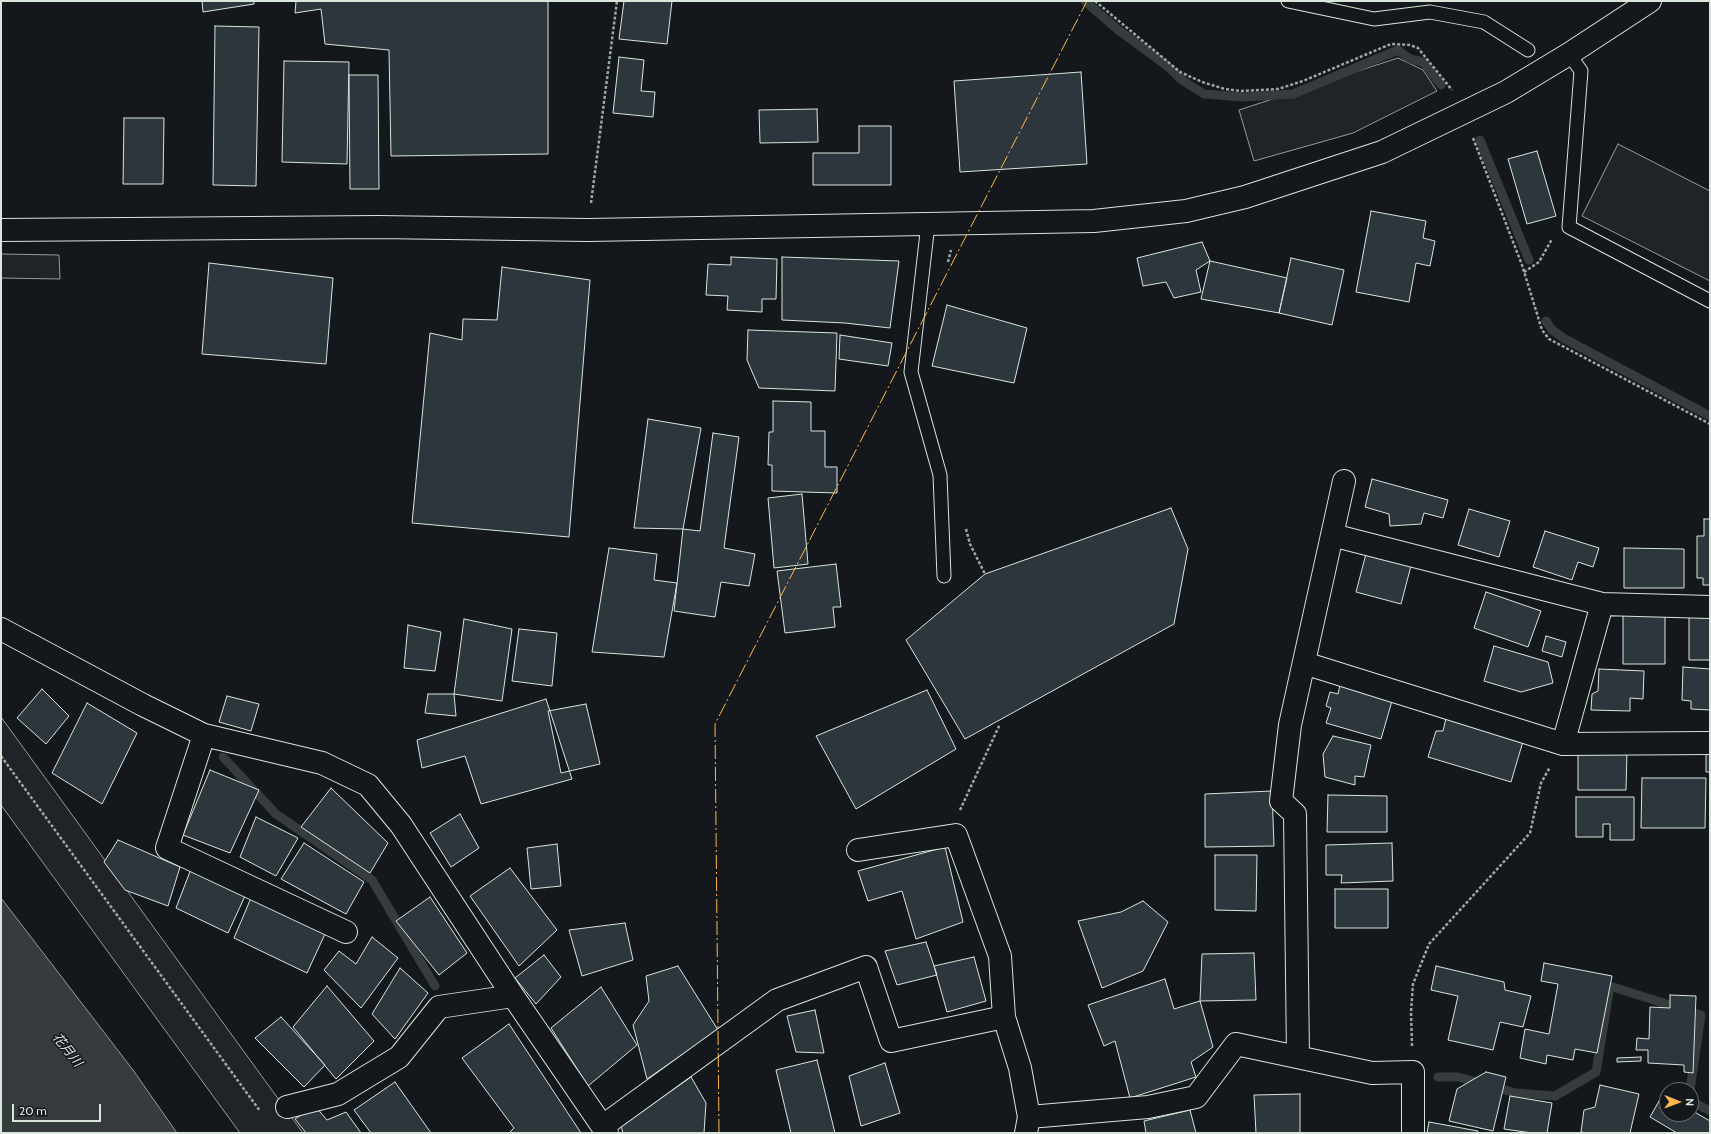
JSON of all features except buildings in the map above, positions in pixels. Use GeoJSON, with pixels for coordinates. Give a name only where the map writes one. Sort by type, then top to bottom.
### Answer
{"type":"FeatureCollection","features":[{"type":"Feature","properties":{"kind":"street"},"geometry":{"type":"LineString","coordinates":[[1,230],[370,227],[588,230],[1094,221],[1186,211],[1245,197],[1382,152],[1506,92],[1569,54],[1650,1]]}},
{"type":"Feature","properties":{"kind":"street"},"geometry":{"type":"LineString","coordinates":[[1298,1057],[1294,814],[1281,801],[1290,725],[1344,481]]}},
{"type":"Feature","properties":{"kind":"street"},"geometry":{"type":"LineString","coordinates":[[1332,535],[1602,604],[1710,607]]}},
{"type":"Feature","properties":{"kind":"street"},"geometry":{"type":"LineString","coordinates":[[1563,744],[1602,604]]}},
{"type":"Feature","properties":{"kind":"street"},"geometry":{"type":"LineString","coordinates":[[1,629],[204,736],[322,763],[368,785],[401,825],[513,996],[605,1130],[777,1000],[866,967],[892,1041],[1004,1017]]}},
{"type":"Feature","properties":{"kind":"street"},"geometry":{"type":"LineString","coordinates":[[1304,663],[1563,744],[1710,743]]}},
{"type":"Feature","properties":{"kind":"street"},"geometry":{"type":"LineString","coordinates":[[204,736],[167,848],[346,932]]}},
{"type":"Feature","properties":{"kind":"street"},"geometry":{"type":"LineString","coordinates":[[858,850],[956,836],[1000,956],[1004,1017],[1020,1068],[1028,1125],[1196,1097],[1236,1044],[1372,1073],[1413,1072],[1413,1133]]}},
{"type":"Feature","properties":{"kind":"street"},"geometry":{"type":"LineString","coordinates":[[287,1107],[338,1094],[400,1057],[440,1007],[513,996]]}},
{"type":"Feature","properties":{"kind":"lane"},"geometry":{"type":"LineString","coordinates":[[1288,1],[1374,19],[1430,12],[1484,22],[1528,50]]}},
{"type":"Feature","properties":{"kind":"lane"},"geometry":{"type":"LineString","coordinates":[[1569,54],[1581,71],[1569,227],[1710,301]]}},
{"type":"Feature","properties":{"kind":"lane"},"geometry":{"type":"LineString","coordinates":[[928,224],[911,372],[940,475],[944,576]]}},
{"type":"Feature","properties":{"kind":"path"},"geometry":{"type":"LineString","coordinates":[[588,230],[617,1]]}},
{"type":"Feature","properties":{"kind":"path"},"geometry":{"type":"LineString","coordinates":[[1095,1],[1180,72],[1202,82],[1226,89],[1241,91],[1278,89],[1303,81],[1391,44],[1410,44],[1418,48],[1456,95]]}},
{"type":"Feature","properties":{"kind":"path"},"geometry":{"type":"LineString","coordinates":[[1472,135],[1524,272],[1537,317],[1542,330],[1549,339],[1710,424]]}},
{"type":"Feature","properties":{"kind":"path"},"geometry":{"type":"LineString","coordinates":[[1524,272],[1539,262],[1555,232],[1569,227]]}},
{"type":"Feature","properties":{"kind":"path"},"geometry":{"type":"LineString","coordinates":[[956,836],[958,815],[1000,724]]}},
{"type":"Feature","properties":{"kind":"path"},"geometry":{"type":"LineString","coordinates":[[1413,1072],[1411,1012],[1413,984],[1429,944],[1530,834],[1541,782],[1563,744]]}},
{"type":"Feature","properties":{"kind":"path"},"geometry":{"type":"LineString","coordinates":[[1,756],[264,1117]]}},
{"type":"Feature","properties":{"kind":"shaded area"},"geometry":{"type":"Polygon","coordinates":[[[1398,58],[1423,70],[1437,91],[1353,133],[1254,161],[1239,110],[1398,58]]]}},
{"type":"Feature","properties":{"kind":"shaded area"},"geometry":{"type":"Polygon","coordinates":[[[1618,144],[1710,191],[1710,281],[1582,216],[1618,144]]]}},
{"type":"Feature","properties":{"kind":"shaded area"},"geometry":{"type":"Polygon","coordinates":[[[1,254],[59,255],[60,279],[1,278],[1,254]]]}},
{"type":"Feature","properties":{"kind":"shaded area"},"geometry":{"type":"Polygon","coordinates":[[[1,717],[303,1133],[240,1133],[1,805],[1,717]]]}},
{"type":"Feature","properties":{"kind":"water","name":"花月川"},"geometry":{"type":"Polygon","coordinates":[[[1,898],[133,1070],[177,1133],[1,1133],[1,898]]]}},
{"type":"Feature","properties":{"kind":"waterway"},"geometry":{"type":"LineString","coordinates":[[1085,1],[1117,29],[1166,65],[1182,80],[1204,94],[1244,97],[1293,94],[1398,50],[1410,59],[1423,62],[1441,85]]}},
{"type":"Feature","properties":{"kind":"waterway"},"geometry":{"type":"LineString","coordinates":[[1480,140],[1529,260]]}},
{"type":"Feature","properties":{"kind":"waterway"},"geometry":{"type":"LineString","coordinates":[[1546,321],[1552,330],[1565,339],[1710,416]]}},
{"type":"Feature","properties":{"kind":"waterway"},"geometry":{"type":"LineString","coordinates":[[223,757],[276,814],[372,880],[435,986]]}},
{"type":"Feature","properties":{"kind":"waterway"},"geometry":{"type":"LineString","coordinates":[[1438,1077],[1458,1077],[1516,1093],[1555,1096],[1596,1072],[1610,986],[1701,1015],[1691,1082]]}},
{"type":"Feature","properties":{"kind":"waterway"},"geometry":{"type":"LineString","coordinates":[[1699,1105],[1710,1111]]}},
{"type":"Feature","properties":{"kind":"power"},"geometry":{"type":"LineString","coordinates":[[719,1133],[715,724],[1087,1]]}}]}
